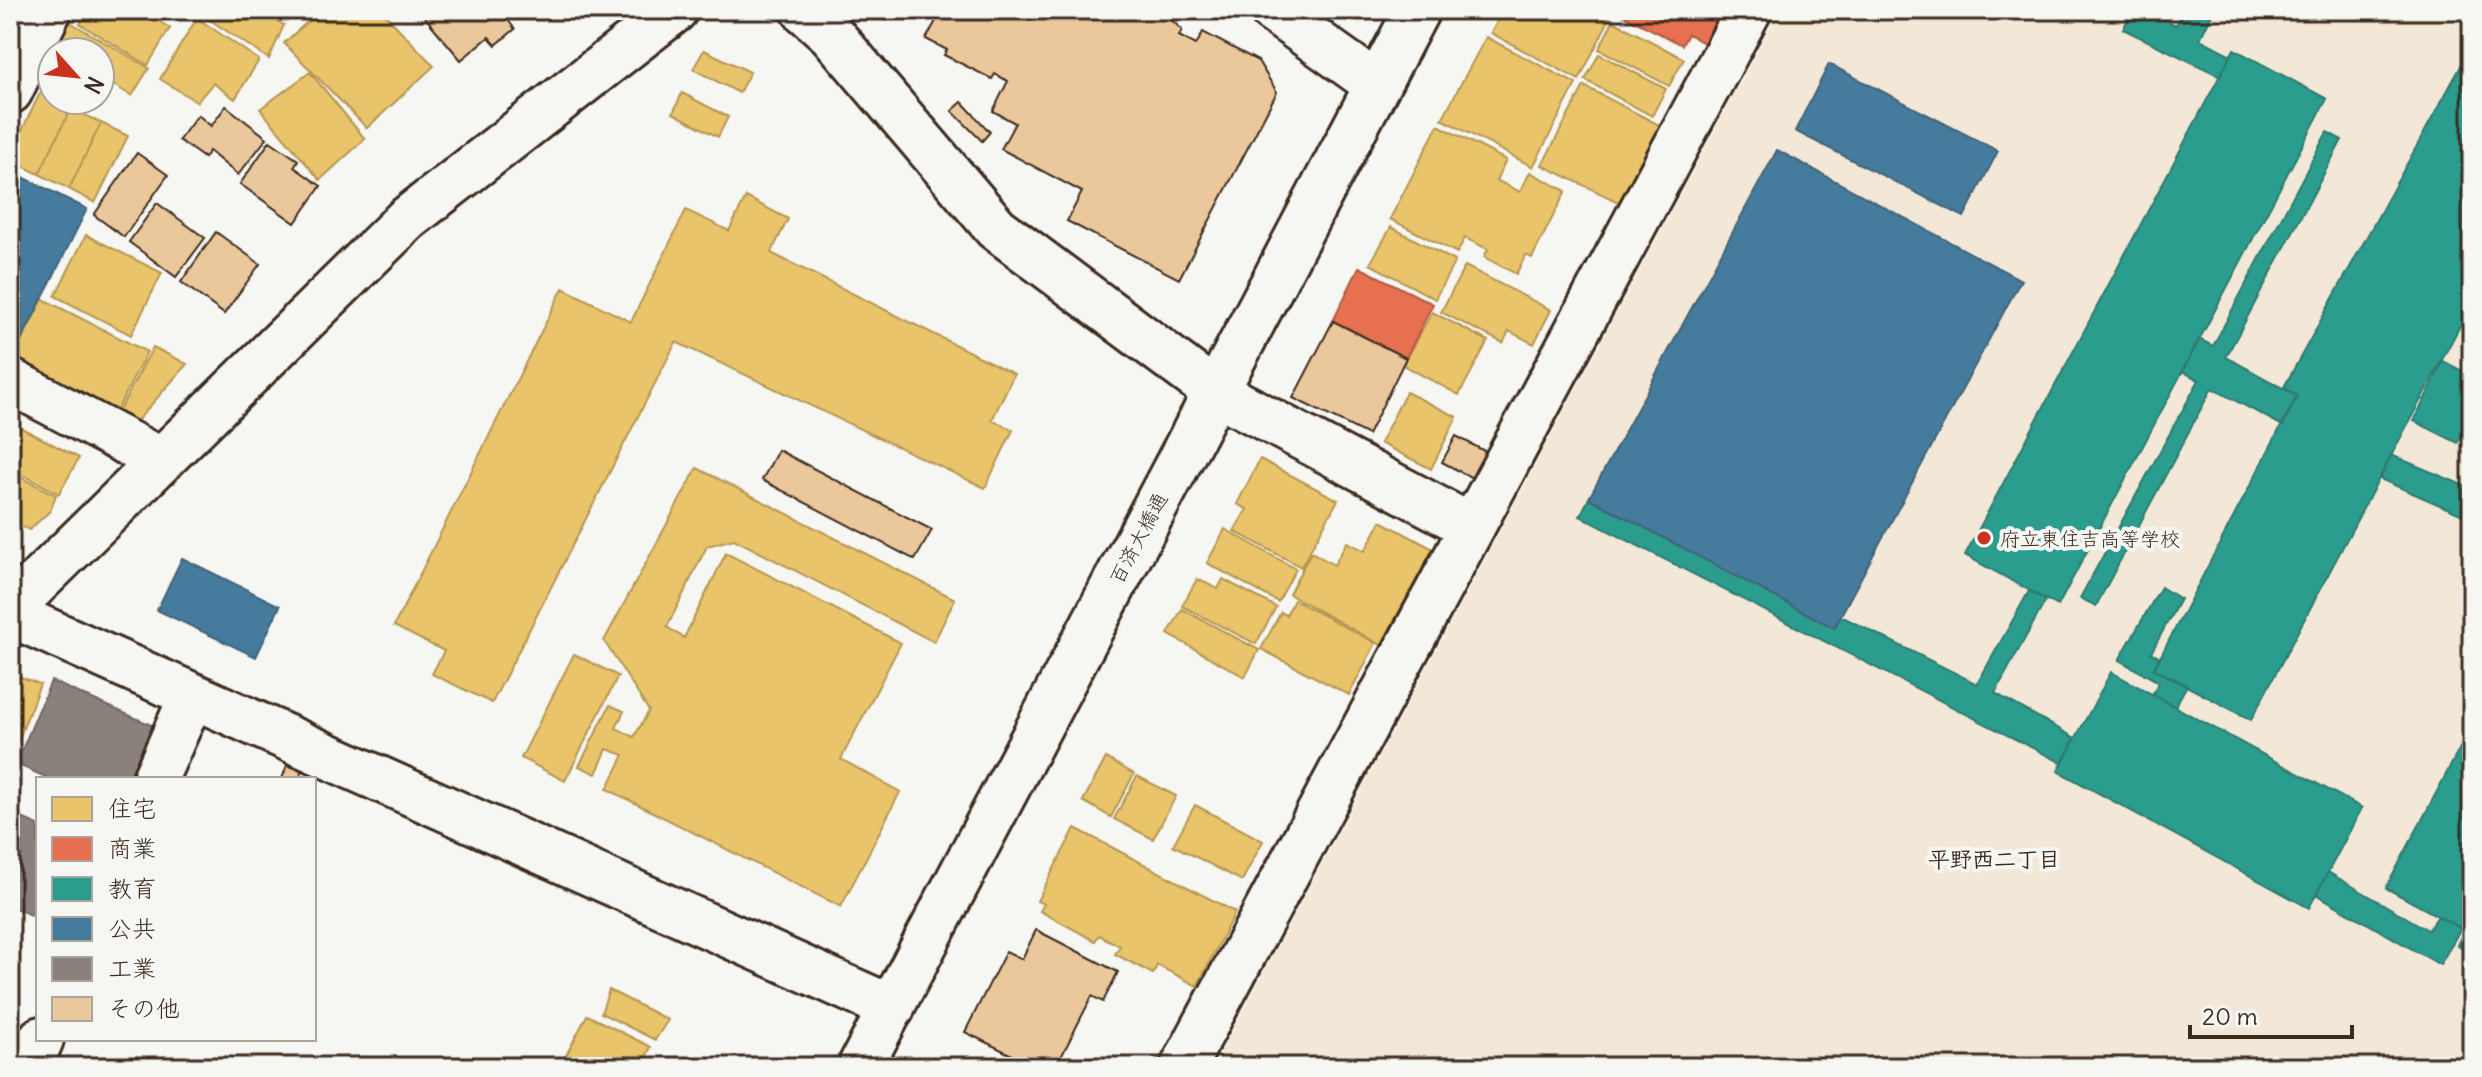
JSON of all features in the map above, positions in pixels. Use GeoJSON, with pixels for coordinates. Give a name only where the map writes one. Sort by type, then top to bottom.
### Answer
{"type":"FeatureCollection","features":[{"type":"Feature","properties":{"kind":"street"},"geometry":{"type":"LineString","coordinates":[[675,10],[407,219],[160,460],[10,612],[892,1008]]}},
{"type":"Feature","properties":{"kind":"street"},"geometry":{"type":"LineString","coordinates":[[804,10],[831,34],[996,228],[1214,391],[1470,526]]}},
{"type":"Feature","properties":{"kind":"street"},"geometry":{"type":"LineString","coordinates":[[1272,10],[1376,84]]}},
{"type":"Feature","properties":{"kind":"street","name":"百済大橋通"},"geometry":{"type":"LineString","coordinates":[[860,1067],[1417,10]]}},
{"type":"Feature","properties":{"kind":"street"},"geometry":{"type":"LineString","coordinates":[[1183,1067],[1749,10]]}},
{"type":"Feature","properties":{"kind":"street"},"geometry":{"type":"LineString","coordinates":[[10,91],[31,28]]}},
{"type":"Feature","properties":{"kind":"street"},"geometry":{"type":"LineString","coordinates":[[10,381],[160,460]]}},
{"type":"Feature","properties":{"kind":"street"},"geometry":{"type":"LineString","coordinates":[[156,777],[192,696]]}},
{"type":"Feature","properties":{"kind":"street"},"geometry":{"type":"LineString","coordinates":[[29,1067],[40,1041]]}},
{"type":"Feature","properties":{"kind":"shaded area","name":"府立東住吉高等学校"},"geometry":{"type":"Polygon","coordinates":[[[1779,10],[2472,10],[2472,1067],[1213,1067],[1779,10]]]}},
{"type":"Feature","properties":{"kind":"building: 住宅"},"geometry":{"type":"Polygon","coordinates":[[[88,10],[140,10],[170,28],[148,65],[116,46],[116,36],[100,36],[80,24],[88,10]]]}},
{"type":"Feature","properties":{"kind":"building: 住宅"},"geometry":{"type":"Polygon","coordinates":[[[212,10],[257,10],[284,25],[269,59],[207,18],[212,10]]]}},
{"type":"Feature","properties":{"kind":"building: 住宅"},"geometry":{"type":"Polygon","coordinates":[[[313,10],[381,10],[434,66],[367,128],[284,43],[316,14],[313,10]]]}},
{"type":"Feature","properties":{"kind":"building: 住宅"},"geometry":{"type":"Polygon","coordinates":[[[1503,10],[1594,10],[1610,18],[1579,80],[1491,33],[1503,10]]]}},
{"type":"Feature","properties":{"kind":"building: 住宅"},"geometry":{"type":"Polygon","coordinates":[[[197,18],[259,60],[235,99],[213,83],[197,102],[160,79],[197,18]]]}},
{"type":"Feature","properties":{"kind":"building: 住宅"},"geometry":{"type":"Polygon","coordinates":[[[1613,21],[1684,59],[1669,86],[1599,49],[1613,21]]]}},
{"type":"Feature","properties":{"kind":"building: 住宅"},"geometry":{"type":"Polygon","coordinates":[[[70,22],[94,36],[61,36],[70,22]]]}},
{"type":"Feature","properties":{"kind":"building: 住宅"},"geometry":{"type":"Polygon","coordinates":[[[1486,37],[1576,84],[1533,167],[1442,119],[1486,37]]]}},
{"type":"Feature","properties":{"kind":"building: 住宅"},"geometry":{"type":"Polygon","coordinates":[[[116,49],[149,68],[132,96],[116,86],[116,49]]]}},
{"type":"Feature","properties":{"kind":"building: 住宅"},"geometry":{"type":"Polygon","coordinates":[[[704,50],[750,72],[739,93],[693,69],[704,50]]]}},
{"type":"Feature","properties":{"kind":"building: 住宅"},"geometry":{"type":"Polygon","coordinates":[[[1599,54],[1666,89],[1652,116],[1585,80],[1599,54]]]}},
{"type":"Feature","properties":{"kind":"building: 住宅"},"geometry":{"type":"Polygon","coordinates":[[[310,72],[365,139],[320,180],[260,109],[310,72]]]}},
{"type":"Feature","properties":{"kind":"building: 住宅"},"geometry":{"type":"Polygon","coordinates":[[[1584,86],[1661,126],[1620,203],[1542,165],[1584,86]]]}},
{"type":"Feature","properties":{"kind":"building: 住宅"},"geometry":{"type":"Polygon","coordinates":[[[682,93],[728,117],[718,137],[673,113],[682,93]]]}},
{"type":"Feature","properties":{"kind":"building: 住宅"},"geometry":{"type":"Polygon","coordinates":[[[36,101],[36,116],[67,116],[39,174],[10,160],[36,101]]]}},
{"type":"Feature","properties":{"kind":"building: 住宅"},"geometry":{"type":"Polygon","coordinates":[[[67,116],[87,116],[101,123],[69,189],[39,174],[67,116]]]}},
{"type":"Feature","properties":{"kind":"building: 住宅"},"geometry":{"type":"Polygon","coordinates":[[[101,123],[128,136],[95,203],[69,189],[101,123]]]}},
{"type":"Feature","properties":{"kind":"building: 住宅"},"geometry":{"type":"Polygon","coordinates":[[[1438,125],[1506,160],[1496,180],[1520,192],[1530,172],[1566,191],[1532,258],[1526,255],[1516,274],[1484,257],[1488,249],[1465,238],[1457,253],[1390,219],[1438,125]]]}},
{"type":"Feature","properties":{"kind":"building: 住宅"},"geometry":{"type":"Polygon","coordinates":[[[746,197],[788,219],[771,253],[1014,374],[992,420],[1013,430],[985,488],[676,342],[492,703],[432,674],[444,651],[394,626],[563,288],[631,322],[686,210],[729,231],[746,197]]]}},
{"type":"Feature","properties":{"kind":"building: 住宅"},"geometry":{"type":"Polygon","coordinates":[[[1391,227],[1455,261],[1435,299],[1370,264],[1391,227]]]}},
{"type":"Feature","properties":{"kind":"building: 住宅"},"geometry":{"type":"Polygon","coordinates":[[[86,235],[162,273],[131,335],[55,296],[86,235]]]}},
{"type":"Feature","properties":{"kind":"building: 住宅"},"geometry":{"type":"Polygon","coordinates":[[[1465,266],[1551,310],[1534,344],[1509,331],[1503,343],[1441,312],[1465,266]]]}},
{"type":"Feature","properties":{"kind":"building: 住宅"},"geometry":{"type":"Polygon","coordinates":[[[43,299],[147,352],[116,412],[12,359],[43,299]]]}},
{"type":"Feature","properties":{"kind":"building: 住宅"},"geometry":{"type":"Polygon","coordinates":[[[1432,312],[1488,341],[1459,395],[1403,365],[1432,312]]]}},
{"type":"Feature","properties":{"kind":"building: 住宅"},"geometry":{"type":"Polygon","coordinates":[[[153,347],[187,364],[136,422],[118,413],[153,347]]]}},
{"type":"Feature","properties":{"kind":"building: 住宅"},"geometry":{"type":"Polygon","coordinates":[[[1406,392],[1457,417],[1431,469],[1380,443],[1406,392]]]}},
{"type":"Feature","properties":{"kind":"building: 住宅"},"geometry":{"type":"Polygon","coordinates":[[[12,423],[79,458],[59,494],[10,468],[12,423]]]}},
{"type":"Feature","properties":{"kind":"building: 住宅"},"geometry":{"type":"Polygon","coordinates":[[[1260,459],[1338,500],[1301,567],[1234,531],[1247,509],[1237,504],[1260,459]]]}},
{"type":"Feature","properties":{"kind":"building: 住宅"},"geometry":{"type":"Polygon","coordinates":[[[697,468],[955,599],[934,642],[734,539],[707,546],[667,627],[684,638],[726,553],[901,643],[841,759],[900,792],[841,907],[607,789],[624,755],[607,749],[596,774],[579,766],[610,705],[624,711],[616,728],[634,737],[649,711],[604,641],[697,468]]]}},
{"type":"Feature","properties":{"kind":"building: 住宅"},"geometry":{"type":"Polygon","coordinates":[[[10,472],[56,495],[50,511],[29,530],[10,520],[10,472]]]}},
{"type":"Feature","properties":{"kind":"building: 住宅"},"geometry":{"type":"Polygon","coordinates":[[[1381,521],[1433,549],[1381,645],[1289,594],[1311,552],[1334,565],[1347,542],[1365,551],[1381,521]]]}},
{"type":"Feature","properties":{"kind":"building: 住宅"},"geometry":{"type":"Polygon","coordinates":[[[1225,529],[1296,569],[1278,602],[1207,563],[1225,529]]]}},
{"type":"Feature","properties":{"kind":"building: 住宅"},"geometry":{"type":"Polygon","coordinates":[[[1197,579],[1218,589],[1223,579],[1276,607],[1256,644],[1182,606],[1197,579]]]}},
{"type":"Feature","properties":{"kind":"building: 住宅"},"geometry":{"type":"Polygon","coordinates":[[[1294,600],[1376,643],[1349,695],[1261,649],[1281,612],[1286,615],[1294,600]]]}},
{"type":"Feature","properties":{"kind":"building: 住宅"},"geometry":{"type":"Polygon","coordinates":[[[1182,609],[1259,650],[1245,677],[1168,634],[1182,609]]]}},
{"type":"Feature","properties":{"kind":"building: 住宅"},"geometry":{"type":"Polygon","coordinates":[[[574,654],[618,676],[565,781],[521,758],[574,654]]]}},
{"type":"Feature","properties":{"kind":"building: 住宅"},"geometry":{"type":"Polygon","coordinates":[[[10,673],[40,684],[10,762],[10,673]]]}},
{"type":"Feature","properties":{"kind":"building: 住宅"},"geometry":{"type":"Polygon","coordinates":[[[1106,758],[1134,774],[1111,817],[1083,801],[1106,758]]]}},
{"type":"Feature","properties":{"kind":"building: 住宅"},"geometry":{"type":"Polygon","coordinates":[[[1137,776],[1176,796],[1153,839],[1114,819],[1137,776]]]}},
{"type":"Feature","properties":{"kind":"building: 住宅"},"geometry":{"type":"Polygon","coordinates":[[[1195,805],[1263,841],[1242,881],[1173,845],[1195,805]]]}},
{"type":"Feature","properties":{"kind":"building: 住宅"},"geometry":{"type":"Polygon","coordinates":[[[1075,828],[1235,912],[1197,986],[1157,965],[1153,974],[1115,954],[1120,946],[1099,935],[1095,941],[1040,911],[1044,904],[1037,901],[1075,828]]]}},
{"type":"Feature","properties":{"kind":"building: 住宅"},"geometry":{"type":"Polygon","coordinates":[[[609,990],[668,1020],[655,1040],[601,1013],[609,990]]]}},
{"type":"Feature","properties":{"kind":"building: 住宅"},"geometry":{"type":"Polygon","coordinates":[[[587,1015],[651,1047],[641,1067],[560,1067],[587,1015]]]}},
{"type":"Feature","properties":{"kind":"building: 商業"},"geometry":{"type":"Polygon","coordinates":[[[1613,10],[1721,10],[1704,43],[1688,34],[1682,45],[1613,10]]]}},
{"type":"Feature","properties":{"kind":"building: 商業"},"geometry":{"type":"Polygon","coordinates":[[[1359,267],[1433,304],[1406,358],[1333,321],[1359,267]]]}},
{"type":"Feature","properties":{"kind":"building: 教育"},"geometry":{"type":"Polygon","coordinates":[[[2133,10],[2144,10],[2176,25],[2184,10],[2214,10],[2200,39],[2231,55],[2220,76],[2123,29],[2133,10]]]}},
{"type":"Feature","properties":{"kind":"building: 教育"},"geometry":{"type":"Polygon","coordinates":[[[2472,46],[2472,303],[2251,720],[2154,669],[2297,396],[2284,387],[2472,46]]]}},
{"type":"Feature","properties":{"kind":"building: 教育"},"geometry":{"type":"Polygon","coordinates":[[[2234,49],[2327,99],[2058,606],[1965,555],[2234,49]]]}},
{"type":"Feature","properties":{"kind":"building: 教育"},"geometry":{"type":"Polygon","coordinates":[[[2327,132],[2342,140],[2226,357],[2297,396],[2283,426],[2212,388],[2096,606],[2080,598],[2199,380],[2182,371],[2199,339],[2213,346],[2327,132]]]}},
{"type":"Feature","properties":{"kind":"building: 教育"},"geometry":{"type":"Polygon","coordinates":[[[2443,361],[2472,376],[2472,416],[2458,443],[2414,421],[2443,361]]]}},
{"type":"Feature","properties":{"kind":"building: 教育"},"geometry":{"type":"Polygon","coordinates":[[[2391,455],[2472,489],[2472,519],[2380,479],[2391,455]]]}},
{"type":"Feature","properties":{"kind":"building: 教育"},"geometry":{"type":"Polygon","coordinates":[[[1589,498],[1834,628],[1841,616],[1977,684],[2029,591],[2046,600],[1995,693],[2075,738],[2062,763],[1580,516],[1589,498]]]}},
{"type":"Feature","properties":{"kind":"building: 教育"},"geometry":{"type":"Polygon","coordinates":[[[2161,587],[2180,599],[2151,653],[2159,657],[2154,669],[2187,685],[2175,707],[2152,695],[2159,682],[2119,660],[2161,587]]]}},
{"type":"Feature","properties":{"kind":"building: 教育"},"geometry":{"type":"Polygon","coordinates":[[[2111,672],[2362,808],[2309,908],[2058,771],[2111,672]]]}},
{"type":"Feature","properties":{"kind":"building: 教育"},"geometry":{"type":"Polygon","coordinates":[[[2472,725],[2472,928],[2469,933],[2386,888],[2472,725]]]}},
{"type":"Feature","properties":{"kind":"building: 教育"},"geometry":{"type":"Polygon","coordinates":[[[2328,872],[2428,930],[2438,916],[2461,928],[2440,965],[2316,894],[2328,872]]]}},
{"type":"Feature","properties":{"kind":"building: 教育"},"geometry":{"type":"Polygon","coordinates":[[[2464,931],[2472,936],[2472,953],[2457,945],[2464,931]]]}},
{"type":"Feature","properties":{"kind":"building: 公共"},"geometry":{"type":"Polygon","coordinates":[[[1829,64],[1998,151],[1964,217],[1795,131],[1829,64]]]}},
{"type":"Feature","properties":{"kind":"building: 公共"},"geometry":{"type":"Polygon","coordinates":[[[1777,150],[2021,280],[1834,628],[1589,498],[1777,150]]]}},
{"type":"Feature","properties":{"kind":"building: 公共"},"geometry":{"type":"Polygon","coordinates":[[[19,175],[87,209],[14,355],[10,353],[10,194],[19,175]]]}},
{"type":"Feature","properties":{"kind":"building: 公共"},"geometry":{"type":"Polygon","coordinates":[[[182,558],[280,606],[256,657],[157,610],[182,558]]]}},
{"type":"Feature","properties":{"kind":"building: 公共"},"geometry":{"type":"Polygon","coordinates":[[[2438,1056],[2460,1067],[2432,1067],[2438,1056]]]}},
{"type":"Feature","properties":{"kind":"building: 工業"},"geometry":{"type":"Polygon","coordinates":[[[51,681],[156,727],[133,777],[45,777],[16,764],[51,681]]]}},
{"type":"Feature","properties":{"kind":"building: 工業"},"geometry":{"type":"Polygon","coordinates":[[[10,813],[36,824],[36,917],[10,906],[10,813]]]}},
{"type":"Feature","properties":{"kind":"building: その他"},"geometry":{"type":"Polygon","coordinates":[[[419,10],[518,10],[507,19],[515,29],[496,45],[489,37],[461,60],[419,10]]]}},
{"type":"Feature","properties":{"kind":"building: その他"},"geometry":{"type":"Polygon","coordinates":[[[942,10],[1161,10],[1182,30],[1179,36],[1196,45],[1203,32],[1258,61],[1277,92],[1179,279],[1067,221],[1082,192],[1001,149],[1015,123],[993,111],[1008,81],[995,74],[992,79],[944,55],[947,50],[926,39],[942,10]]]}},
{"type":"Feature","properties":{"kind":"building: その他"},"geometry":{"type":"Polygon","coordinates":[[[1311,10],[1341,10],[1330,24],[1311,10]]]}},
{"type":"Feature","properties":{"kind":"building: その他"},"geometry":{"type":"Polygon","coordinates":[[[962,102],[990,132],[982,141],[952,111],[962,102]]]}},
{"type":"Feature","properties":{"kind":"building: その他"},"geometry":{"type":"Polygon","coordinates":[[[226,106],[267,138],[238,175],[209,151],[204,158],[179,140],[198,115],[211,126],[226,106]]]}},
{"type":"Feature","properties":{"kind":"building: その他"},"geometry":{"type":"Polygon","coordinates":[[[270,141],[298,160],[294,167],[321,186],[295,223],[240,184],[270,141]]]}},
{"type":"Feature","properties":{"kind":"building: その他"},"geometry":{"type":"Polygon","coordinates":[[[137,153],[168,175],[124,237],[94,215],[137,153]]]}},
{"type":"Feature","properties":{"kind":"building: その他"},"geometry":{"type":"Polygon","coordinates":[[[157,203],[205,238],[176,277],[129,242],[157,203]]]}},
{"type":"Feature","properties":{"kind":"building: その他"},"geometry":{"type":"Polygon","coordinates":[[[216,232],[260,264],[224,314],[181,282],[216,232]]]}},
{"type":"Feature","properties":{"kind":"building: その他"},"geometry":{"type":"Polygon","coordinates":[[[1333,321],[1406,358],[1368,435],[1293,398],[1333,321]]]}},
{"type":"Feature","properties":{"kind":"building: その他"},"geometry":{"type":"Polygon","coordinates":[[[1456,436],[1490,454],[1476,480],[1442,462],[1456,436]]]}},
{"type":"Feature","properties":{"kind":"building: その他"},"geometry":{"type":"Polygon","coordinates":[[[778,450],[932,530],[915,560],[762,480],[778,450]]]}},
{"type":"Feature","properties":{"kind":"building: その他"},"geometry":{"type":"Polygon","coordinates":[[[287,765],[302,771],[300,777],[283,777],[287,765]]]}},
{"type":"Feature","properties":{"kind":"building: その他"},"geometry":{"type":"Polygon","coordinates":[[[1036,930],[1118,972],[1103,1002],[1092,996],[1056,1067],[1008,1067],[1014,1056],[965,1032],[1006,951],[1022,959],[1036,930]]]}},
{"type":"Feature","properties":{"kind":"place","name":"府立東住吉高等学校"},"geometry":{"type":"Point","coordinates":[1984,538]}},
{"type":"Feature","properties":{"kind":"district","name":"平野西二丁目"},"geometry":{"type":"Point","coordinates":[1994,859]}}]}
